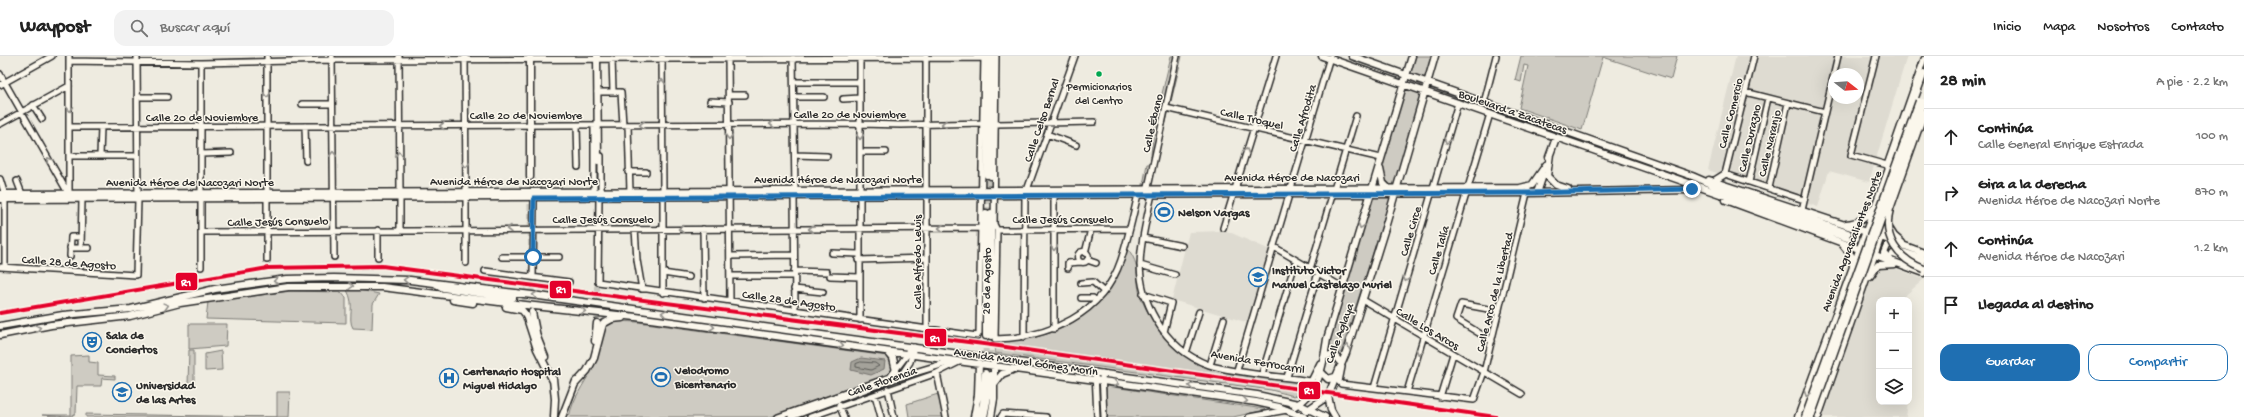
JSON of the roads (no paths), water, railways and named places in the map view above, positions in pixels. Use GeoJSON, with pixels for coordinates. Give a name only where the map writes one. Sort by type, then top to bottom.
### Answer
{"type":"FeatureCollection","features":[{"type":"Feature","properties":{"kind":"main road"},"geometry":{"type":"LineString","coordinates":[[985,57],[989,175],[993,56]]}},
{"type":"Feature","properties":{"kind":"main road","name":"Boulevard a Zacatecas"},"geometry":{"type":"LineString","coordinates":[[1322,56],[1330,57],[1556,138],[1847,235],[1692,176],[1352,56]]}},
{"type":"Feature","properties":{"kind":"main road","name":"Calle Aglaya"},"geometry":{"type":"LineString","coordinates":[[1288,410],[1298,404],[1313,390],[1321,372],[1327,339],[1412,56]]}},
{"type":"Feature","properties":{"kind":"main road","name":"Calle Aglaya"},"geometry":{"type":"LineString","coordinates":[[1328,396],[1362,300],[1426,91],[1435,56]]}},
{"type":"Feature","properties":{"kind":"main road"},"geometry":{"type":"LineString","coordinates":[[530,58],[530,177]]}},
{"type":"Feature","properties":{"kind":"main road"},"geometry":{"type":"LineString","coordinates":[[597,58],[598,161]]}},
{"type":"Feature","properties":{"kind":"main road","name":"Avenida Aguascalientes Norte"},"geometry":{"type":"LineString","coordinates":[[1798,417],[1855,264],[1923,72]]}},
{"type":"Feature","properties":{"kind":"main road","name":"Avenida Aguascalientes Norte"},"geometry":{"type":"LineString","coordinates":[[1811,417],[1817,392],[1924,84]]}},
{"type":"Feature","properties":{"kind":"main road","name":"Avenida Aguascalientes Norte"},"geometry":{"type":"LineString","coordinates":[[1805,417],[1817,392],[1924,100]]}},
{"type":"Feature","properties":{"kind":"main road"},"geometry":{"type":"LineString","coordinates":[[1924,113],[1890,209],[1888,225],[1895,249],[1908,262],[1924,269]]}},
{"type":"Feature","properties":{"kind":"main road","name":"Avenida Aguascalientes Norte"},"geometry":{"type":"LineString","coordinates":[[1820,417],[1849,327],[1924,113]]}},
{"type":"Feature","properties":{"kind":"main road"},"geometry":{"type":"LineString","coordinates":[[1537,193],[1556,138],[1568,132]]}},
{"type":"Feature","properties":{"kind":"main road"},"geometry":{"type":"LineString","coordinates":[[1550,154],[1546,172],[1550,180],[1561,188],[1579,191]]}},
{"type":"Feature","properties":{"kind":"main road"},"geometry":{"type":"LineString","coordinates":[[1381,160],[1380,174],[1383,183],[1388,188]]}},
{"type":"Feature","properties":{"kind":"main road"},"geometry":{"type":"LineString","coordinates":[[1528,190],[1539,178],[1546,165]]}},
{"type":"Feature","properties":{"kind":"main road"},"geometry":{"type":"LineString","coordinates":[[1714,181],[1725,174]]}},
{"type":"Feature","properties":{"kind":"main road","name":"Boulevard a Zacatecas"},"geometry":{"type":"LineString","coordinates":[[1692,176],[1714,181],[1854,227],[1924,252]]}},
{"type":"Feature","properties":{"kind":"main road","name":"Boulevard a Zacatecas"},"geometry":{"type":"LineString","coordinates":[[1697,186],[1718,196],[1874,255],[1892,254],[1924,259]]}},
{"type":"Feature","properties":{"kind":"main road","name":"Avenida Héroe de Nacozari"},"geometry":{"type":"LineString","coordinates":[[1026,192],[1149,193],[1234,191],[1528,190],[1537,193],[1688,190],[1697,186]]}},
{"type":"Feature","properties":{"kind":"main road","name":"Avenida Héroe de Nacozari"},"geometry":{"type":"LineString","coordinates":[[1372,191],[1388,188],[1396,191]]}},
{"type":"Feature","properties":{"kind":"main road","name":"Avenida Héroe de Nacozari Norte"},"geometry":{"type":"LineString","coordinates":[[2,197],[22,194],[69,193],[138,196],[333,196],[594,192],[600,194],[729,194],[1026,192]]}},
{"type":"Feature","properties":{"kind":"main road","name":"Avenida Héroe de Nacozari Norte"},"geometry":{"type":"LineString","coordinates":[[466,195],[534,198],[630,192],[663,194]]}},
{"type":"Feature","properties":{"kind":"main road","name":"Avenida Héroe de Nacozari"},"geometry":{"type":"LineString","coordinates":[[1026,192],[1054,195],[1149,193]]}},
{"type":"Feature","properties":{"kind":"main road","name":"Avenida Héroe de Nacozari Norte"},"geometry":{"type":"LineString","coordinates":[[2,197],[82,201],[138,196]]}},
{"type":"Feature","properties":{"kind":"main road"},"geometry":{"type":"LineString","coordinates":[[1845,224],[1857,222],[1864,218],[1878,200]]}},
{"type":"Feature","properties":{"kind":"main road"},"geometry":{"type":"LineString","coordinates":[[989,213],[992,301],[991,337],[986,282],[989,213]]}},
{"type":"Feature","properties":{"kind":"main road"},"geometry":{"type":"LineString","coordinates":[[1888,216],[1890,232],[1907,246]]}},
{"type":"Feature","properties":{"kind":"main road"},"geometry":{"type":"LineString","coordinates":[[1848,245],[1854,242],[1856,238],[1856,231],[1854,227]]}},
{"type":"Feature","properties":{"kind":"main road"},"geometry":{"type":"LineString","coordinates":[[1837,241],[1849,252],[1853,262],[1852,271]]}},
{"type":"Feature","properties":{"kind":"main road"},"geometry":{"type":"LineString","coordinates":[[1892,254],[1884,252],[1887,246],[1894,242]]}},
{"type":"Feature","properties":{"kind":"main road","name":"Boulevard a Zacatecas"},"geometry":{"type":"LineString","coordinates":[[1892,254],[1903,264],[1924,273]]}},
{"type":"Feature","properties":{"kind":"main road","name":"Boulevard a Zacatecas"},"geometry":{"type":"LineString","coordinates":[[1892,254],[1924,265]]}},
{"type":"Feature","properties":{"kind":"main road"},"geometry":{"type":"LineString","coordinates":[[1855,264],[1859,258],[1864,258],[1870,263],[1869,269]]}},
{"type":"Feature","properties":{"kind":"main road"},"geometry":{"type":"LineString","coordinates":[[1864,284],[1878,265],[1903,264]]}},
{"type":"Feature","properties":{"kind":"main road"},"geometry":{"type":"LineString","coordinates":[[0,335],[51,325],[130,316],[180,303],[204,299],[288,287],[334,286],[334,278]]}},
{"type":"Feature","properties":{"kind":"main road","name":"Avenida Manuel Gómez Morín"},"geometry":{"type":"LineString","coordinates":[[0,326],[63,315],[131,309],[215,289],[287,279],[334,278],[433,282],[1257,395],[1298,404],[1325,417]]}},
{"type":"Feature","properties":{"kind":"main road"},"geometry":{"type":"LineString","coordinates":[[433,282],[443,288],[513,298]]}},
{"type":"Feature","properties":{"kind":"main road","name":"Avenida Manuel Gómez Morín"},"geometry":{"type":"LineString","coordinates":[[334,286],[382,287],[405,290],[409,294],[504,305],[636,317],[756,333],[978,365],[1256,402],[1288,410],[1299,416]]}},
{"type":"Feature","properties":{"kind":"main road"},"geometry":{"type":"LineString","coordinates":[[1820,417],[1855,319],[1860,295]]}},
{"type":"Feature","properties":{"kind":"main road"},"geometry":{"type":"LineString","coordinates":[[1817,392],[1815,383],[1841,301]]}},
{"type":"Feature","properties":{"kind":"main road"},"geometry":{"type":"LineString","coordinates":[[504,305],[522,310],[526,315],[537,349],[553,381]]}},
{"type":"Feature","properties":{"kind":"main road"},"geometry":{"type":"LineString","coordinates":[[532,312],[537,337],[553,381],[555,399],[554,417]]}},
{"type":"Feature","properties":{"kind":"main road"},"geometry":{"type":"LineString","coordinates":[[575,384],[579,382],[594,358],[603,324],[612,319],[636,317]]}},
{"type":"Feature","properties":{"kind":"main road"},"geometry":{"type":"LineString","coordinates":[[564,417],[568,400],[592,352],[597,323]]}},
{"type":"Feature","properties":{"kind":"main road"},"geometry":{"type":"LineString","coordinates":[[1817,392],[1830,370],[1845,331],[1849,327]]}},
{"type":"Feature","properties":{"kind":"main road"},"geometry":{"type":"LineString","coordinates":[[756,333],[762,332],[780,334],[785,330]]}},
{"type":"Feature","properties":{"kind":"main road"},"geometry":{"type":"LineString","coordinates":[[888,352],[893,358],[896,371]]}},
{"type":"Feature","properties":{"kind":"main road"},"geometry":{"type":"LineString","coordinates":[[1324,360],[1333,354],[1337,356],[1340,363]]}},
{"type":"Feature","properties":{"kind":"main road"},"geometry":{"type":"LineString","coordinates":[[974,417],[978,395],[979,357]]}},
{"type":"Feature","properties":{"kind":"main road"},"geometry":{"type":"LineString","coordinates":[[991,417],[995,383],[994,359]]}},
{"type":"Feature","properties":{"kind":"main road"},"geometry":{"type":"LineString","coordinates":[[900,377],[952,361]]}},
{"type":"Feature","properties":{"kind":"main road"},"geometry":{"type":"LineString","coordinates":[[995,383],[1002,374],[1015,369]]}},
{"type":"Feature","properties":{"kind":"main road"},"geometry":{"type":"LineString","coordinates":[[1321,372],[1328,379],[1335,377]]}},
{"type":"Feature","properties":{"kind":"main road"},"geometry":{"type":"LineString","coordinates":[[979,417],[983,404],[987,374],[989,392],[984,417]]}},
{"type":"Feature","properties":{"kind":"main road"},"geometry":{"type":"LineString","coordinates":[[1299,416],[1328,396],[1331,410],[1335,417]]}},
{"type":"Feature","properties":{"kind":"street"},"geometry":{"type":"LineString","coordinates":[[2,84],[52,56]]}},
{"type":"Feature","properties":{"kind":"street"},"geometry":{"type":"LineString","coordinates":[[992,301],[994,287],[994,224],[996,193],[996,56]]}},
{"type":"Feature","properties":{"kind":"street","name":"Calle Celso Bernal"},"geometry":{"type":"LineString","coordinates":[[1024,337],[1026,192],[1075,56]]}},
{"type":"Feature","properties":{"kind":"street","name":"Calle Ébano"},"geometry":{"type":"LineString","coordinates":[[1149,193],[1177,56]]}},
{"type":"Feature","properties":{"kind":"street"},"geometry":{"type":"LineString","coordinates":[[1223,228],[1276,56]]}},
{"type":"Feature","properties":{"kind":"street"},"geometry":{"type":"LineString","coordinates":[[1484,103],[1496,56]]}},
{"type":"Feature","properties":{"kind":"street","name":"Calle Comercio"},"geometry":{"type":"LineString","coordinates":[[1725,174],[1754,56]]}},
{"type":"Feature","properties":{"kind":"street"},"geometry":{"type":"LineString","coordinates":[[1802,210],[1838,56]]}},
{"type":"Feature","properties":{"kind":"street"},"geometry":{"type":"LineString","coordinates":[[1876,56],[1852,155],[1887,165]]}},
{"type":"Feature","properties":{"kind":"street"},"geometry":{"type":"LineString","coordinates":[[69,193],[69,59],[137,58],[201,63],[267,58],[493,57],[612,59],[728,57],[985,57],[980,228]]}},
{"type":"Feature","properties":{"kind":"street"},"geometry":{"type":"LineString","coordinates":[[728,57],[731,256],[730,301]]}},
{"type":"Feature","properties":{"kind":"street","name":"Calle Alfredo Lewis"},"geometry":{"type":"LineString","coordinates":[[926,57],[926,193],[928,228],[927,328]]}},
{"type":"Feature","properties":{"kind":"street","name":"Calle Afrodita"},"geometry":{"type":"LineString","coordinates":[[1238,370],[1330,57]]}},
{"type":"Feature","properties":{"kind":"street"},"geometry":{"type":"LineString","coordinates":[[137,58],[138,196]]}},
{"type":"Feature","properties":{"kind":"street"},"geometry":{"type":"LineString","coordinates":[[267,58],[267,260]]}},
{"type":"Feature","properties":{"kind":"street"},"geometry":{"type":"LineString","coordinates":[[332,58],[334,257]]}},
{"type":"Feature","properties":{"kind":"street"},"geometry":{"type":"LineString","coordinates":[[399,58],[400,230]]}},
{"type":"Feature","properties":{"kind":"street"},"geometry":{"type":"LineString","coordinates":[[465,58],[466,263]]}},
{"type":"Feature","properties":{"kind":"street"},"geometry":{"type":"LineString","coordinates":[[662,58],[664,229],[663,292]]}},
{"type":"Feature","properties":{"kind":"street"},"geometry":{"type":"LineString","coordinates":[[793,58],[795,155],[794,311]]}},
{"type":"Feature","properties":{"kind":"street"},"geometry":{"type":"LineString","coordinates":[[860,58],[860,193],[858,257],[860,320]]}},
{"type":"Feature","properties":{"kind":"street"},"geometry":{"type":"LineString","coordinates":[[612,59],[613,92]]}},
{"type":"Feature","properties":{"kind":"street"},"geometry":{"type":"LineString","coordinates":[[1923,72],[1924,59]]}},
{"type":"Feature","properties":{"kind":"street"},"geometry":{"type":"LineString","coordinates":[[201,63],[201,267]]}},
{"type":"Feature","properties":{"kind":"street"},"geometry":{"type":"LineString","coordinates":[[0,74],[2,84],[21,112],[69,193]]}},
{"type":"Feature","properties":{"kind":"street"},"geometry":{"type":"LineString","coordinates":[[794,82],[860,82]]}},
{"type":"Feature","properties":{"kind":"street"},"geometry":{"type":"LineString","coordinates":[[0,124],[69,86]]}},
{"type":"Feature","properties":{"kind":"street"},"geometry":{"type":"LineString","coordinates":[[597,92],[622,93],[626,125],[630,192]]}},
{"type":"Feature","properties":{"kind":"street"},"geometry":{"type":"LineString","coordinates":[[1745,92],[1825,112]]}},
{"type":"Feature","properties":{"kind":"street"},"geometry":{"type":"LineString","coordinates":[[729,95],[745,95]]}},
{"type":"Feature","properties":{"kind":"street"},"geometry":{"type":"LineString","coordinates":[[137,97],[168,97]]}},
{"type":"Feature","properties":{"kind":"street"},"geometry":{"type":"LineString","coordinates":[[794,97],[824,97]]}},
{"type":"Feature","properties":{"kind":"street"},"geometry":{"type":"LineString","coordinates":[[843,99],[860,98]]}},
{"type":"Feature","properties":{"kind":"street","name":"Calle Durazno"},"geometry":{"type":"LineString","coordinates":[[1749,182],[1768,98]]}},
{"type":"Feature","properties":{"kind":"street"},"geometry":{"type":"LineString","coordinates":[[710,102],[729,102]]}},
{"type":"Feature","properties":{"kind":"street","name":"Calle Circe"},"geometry":{"type":"LineString","coordinates":[[1374,388],[1458,103]]}},
{"type":"Feature","properties":{"kind":"street","name":"Calle Naranjo"},"geometry":{"type":"LineString","coordinates":[[1769,188],[1788,103]]}},
{"type":"Feature","properties":{"kind":"street"},"geometry":{"type":"LineString","coordinates":[[302,104],[332,104]]}},
{"type":"Feature","properties":{"kind":"street"},"geometry":{"type":"LineString","coordinates":[[33,105],[42,119]]}},
{"type":"Feature","properties":{"kind":"street"},"geometry":{"type":"LineString","coordinates":[[1888,172],[1887,165],[1910,106]]}},
{"type":"Feature","properties":{"kind":"street","name":"Calle Troquel"},"geometry":{"type":"LineString","coordinates":[[1166,108],[1305,141],[1346,149],[1381,160]]}},
{"type":"Feature","properties":{"kind":"street","name":"Calle Talía"},"geometry":{"type":"LineString","coordinates":[[1407,392],[1490,114]]}},
{"type":"Feature","properties":{"kind":"street"},"geometry":{"type":"LineString","coordinates":[[1310,269],[1356,116]]}},
{"type":"Feature","properties":{"kind":"street"},"geometry":{"type":"LineString","coordinates":[[1897,190],[1903,180],[1924,121]]}},
{"type":"Feature","properties":{"kind":"street"},"geometry":{"type":"LineString","coordinates":[[996,124],[1094,122]]}},
{"type":"Feature","properties":{"kind":"street","name":"Calle 20 de Noviembre"},"geometry":{"type":"LineString","coordinates":[[70,128],[983,123]]}},
{"type":"Feature","properties":{"kind":"street"},"geometry":{"type":"LineString","coordinates":[[577,125],[578,167]]}},
{"type":"Feature","properties":{"kind":"street"},"geometry":{"type":"LineString","coordinates":[[594,192],[597,125]]}},
{"type":"Feature","properties":{"kind":"street"},"geometry":{"type":"LineString","coordinates":[[597,125],[600,194],[598,229]]}},
{"type":"Feature","properties":{"kind":"street"},"geometry":{"type":"LineString","coordinates":[[306,126],[306,161]]}},
{"type":"Feature","properties":{"kind":"street"},"geometry":{"type":"LineString","coordinates":[[100,127],[100,156]]}},
{"type":"Feature","properties":{"kind":"street"},"geometry":{"type":"LineString","coordinates":[[1047,134],[1076,145]]}},
{"type":"Feature","properties":{"kind":"street"},"geometry":{"type":"LineString","coordinates":[[860,152],[886,152]]}},
{"type":"Feature","properties":{"kind":"street"},"geometry":{"type":"LineString","coordinates":[[201,154],[231,153]]}},
{"type":"Feature","properties":{"kind":"street"},"geometry":{"type":"LineString","coordinates":[[795,155],[827,156]]}},
{"type":"Feature","properties":{"kind":"street"},"geometry":{"type":"LineString","coordinates":[[70,156],[137,156]]}},
{"type":"Feature","properties":{"kind":"street"},"geometry":{"type":"LineString","coordinates":[[628,172],[646,172]]}},
{"type":"Feature","properties":{"kind":"street"},"geometry":{"type":"LineString","coordinates":[[1725,174],[1804,201]]}},
{"type":"Feature","properties":{"kind":"street"},"geometry":{"type":"LineString","coordinates":[[0,179],[2,197],[2,267]]}},
{"type":"Feature","properties":{"kind":"street"},"geometry":{"type":"LineString","coordinates":[[17,181],[22,194]]}},
{"type":"Feature","properties":{"kind":"street","name":"Calle Arco de la Libertad"},"geometry":{"type":"LineString","coordinates":[[1440,397],[1473,401],[1484,372],[1528,190]]}},
{"type":"Feature","properties":{"kind":"street","name":"Avenida Ferrocarril"},"geometry":{"type":"LineString","coordinates":[[1149,193],[1140,266],[1143,294],[1164,332],[1186,353],[1210,365],[1311,381],[1320,363],[1324,360]]}},
{"type":"Feature","properties":{"kind":"street"},"geometry":{"type":"LineString","coordinates":[[991,337],[1024,337],[1054,329],[1081,315],[1103,291],[1121,261],[1138,194]]}},
{"type":"Feature","properties":{"kind":"street"},"geometry":{"type":"LineString","coordinates":[[1054,195],[1054,329]]}},
{"type":"Feature","properties":{"kind":"street","name":"Calle 28 de Agosto"},"geometry":{"type":"LineString","coordinates":[[2,267],[136,275],[138,196]]}},
{"type":"Feature","properties":{"kind":"street"},"geometry":{"type":"LineString","coordinates":[[533,277],[534,198]]}},
{"type":"Feature","properties":{"kind":"street"},"geometry":{"type":"LineString","coordinates":[[81,248],[82,201]]}},
{"type":"Feature","properties":{"kind":"street"},"geometry":{"type":"LineString","coordinates":[[981,207],[983,268],[986,282]]}},
{"type":"Feature","properties":{"kind":"street","name":"28 de Agosto"},"geometry":{"type":"LineString","coordinates":[[991,337],[997,230],[994,224]]}},
{"type":"Feature","properties":{"kind":"street","name":"Calle 28 de Agosto"},"geometry":{"type":"LineString","coordinates":[[598,229],[598,282],[794,311],[978,335],[980,228]]}},
{"type":"Feature","properties":{"kind":"street","name":"Calle Jesús Consuelo"},"geometry":{"type":"LineString","coordinates":[[201,232],[334,230],[980,228]]}},
{"type":"Feature","properties":{"kind":"street"},"geometry":{"type":"LineString","coordinates":[[634,229],[642,289]]}},
{"type":"Feature","properties":{"kind":"street"},"geometry":{"type":"LineString","coordinates":[[703,229],[704,298]]}},
{"type":"Feature","properties":{"kind":"street","name":"Calle Jesús Consuelo"},"geometry":{"type":"LineString","coordinates":[[997,230],[1054,229],[1090,231],[1129,229]]}},
{"type":"Feature","properties":{"kind":"street"},"geometry":{"type":"LineString","coordinates":[[378,230],[378,258]]}},
{"type":"Feature","properties":{"kind":"street"},"geometry":{"type":"LineString","coordinates":[[1087,260],[1088,256],[1085,253],[1090,231]]}},
{"type":"Feature","properties":{"kind":"street"},"geometry":{"type":"LineString","coordinates":[[70,256],[71,237],[81,237]]}},
{"type":"Feature","properties":{"kind":"street"},"geometry":{"type":"LineString","coordinates":[[1143,238],[1182,246]]}},
{"type":"Feature","properties":{"kind":"street"},"geometry":{"type":"LineString","coordinates":[[1274,247],[1342,287]]}},
{"type":"Feature","properties":{"kind":"street"},"geometry":{"type":"LineString","coordinates":[[70,248],[89,248]]}},
{"type":"Feature","properties":{"kind":"street"},"geometry":{"type":"LineString","coordinates":[[1081,262],[1078,260],[1078,255],[1081,252],[1085,253]]}},
{"type":"Feature","properties":{"kind":"street"},"geometry":{"type":"LineString","coordinates":[[832,253],[858,257],[927,258]]}},
{"type":"Feature","properties":{"kind":"street"},"geometry":{"type":"LineString","coordinates":[[731,256],[794,255]]}},
{"type":"Feature","properties":{"kind":"street"},"geometry":{"type":"LineString","coordinates":[[502,257],[559,257]]}},
{"type":"Feature","properties":{"kind":"street"},"geometry":{"type":"LineString","coordinates":[[1068,268],[1068,263],[1087,260],[1096,263]]}},
{"type":"Feature","properties":{"kind":"street"},"geometry":{"type":"LineString","coordinates":[[1262,374],[1296,260]]}},
{"type":"Feature","properties":{"kind":"street"},"geometry":{"type":"LineString","coordinates":[[1140,266],[1175,275]]}},
{"type":"Feature","properties":{"kind":"street"},"geometry":{"type":"LineString","coordinates":[[485,271],[568,282]]}},
{"type":"Feature","properties":{"kind":"street"},"geometry":{"type":"LineString","coordinates":[[663,273],[689,277]]}},
{"type":"Feature","properties":{"kind":"street"},"geometry":{"type":"LineString","coordinates":[[731,276],[828,274],[859,277]]}},
{"type":"Feature","properties":{"kind":"street"},"geometry":{"type":"LineString","coordinates":[[1287,377],[1318,274]]}},
{"type":"Feature","properties":{"kind":"street"},"geometry":{"type":"LineString","coordinates":[[1081,283],[1093,282],[1103,291]]}},
{"type":"Feature","properties":{"kind":"street"},"geometry":{"type":"LineString","coordinates":[[794,289],[822,292]]}},
{"type":"Feature","properties":{"kind":"street"},"geometry":{"type":"LineString","coordinates":[[1143,294],[1171,303],[1164,332]]}},
{"type":"Feature","properties":{"kind":"street"},"geometry":{"type":"LineString","coordinates":[[1081,298],[1093,298],[1095,300]]}},
{"type":"Feature","properties":{"kind":"street","name":"Calle Los Arcos"},"geometry":{"type":"LineString","coordinates":[[1362,300],[1522,394]]}},
{"type":"Feature","properties":{"kind":"street"},"geometry":{"type":"LineString","coordinates":[[1492,341],[1456,319],[1461,304],[1499,311]]}},
{"type":"Feature","properties":{"kind":"street"},"geometry":{"type":"LineString","coordinates":[[1186,353],[1199,312]]}},
{"type":"Feature","properties":{"kind":"street"},"geometry":{"type":"LineString","coordinates":[[1210,365],[1224,319]]}},
{"type":"Feature","properties":{"kind":"street"},"geometry":{"type":"LineString","coordinates":[[791,417],[900,377],[905,371],[911,347]]}},
{"type":"Feature","properties":{"kind":"street"},"geometry":{"type":"LineString","coordinates":[[1340,363],[1342,367],[1340,384],[1440,397],[1453,354]]}},
{"type":"Feature","properties":{"kind":"street"},"geometry":{"type":"LineString","coordinates":[[778,417],[890,377],[909,355]]}},
{"type":"Feature","properties":{"kind":"street","name":"Calle Florencia"},"geometry":{"type":"LineString","coordinates":[[810,417],[937,373],[959,362]]}},
{"type":"Feature","properties":{"kind":"street"},"geometry":{"type":"LineString","coordinates":[[1095,372],[1097,417]]}},
{"type":"Feature","properties":{"kind":"street"},"geometry":{"type":"LineString","coordinates":[[937,373],[946,417]]}},
{"type":"Feature","properties":{"kind":"street"},"geometry":{"type":"LineString","coordinates":[[1102,373],[1104,417]]}},
{"type":"Feature","properties":{"kind":"street"},"geometry":{"type":"LineString","coordinates":[[888,389],[894,417]]}},
{"type":"Feature","properties":{"kind":"street"},"geometry":{"type":"LineString","coordinates":[[875,395],[881,417]]}},
{"type":"Feature","properties":{"kind":"street"},"geometry":{"type":"LineString","coordinates":[[841,398],[839,407],[844,417]]}},
{"type":"Feature","properties":{"kind":"street"},"geometry":{"type":"LineString","coordinates":[[1249,417],[1288,410]]}},
{"type":"Feature","properties":{"kind":"street"},"geometry":{"type":"LineString","coordinates":[[1001,417],[1003,414],[1046,417]]}},
{"type":"Feature","properties":{"kind":"water"},"geometry":{"type":"Polygon","coordinates":[[[861,358],[885,361],[884,369],[871,375],[851,370],[852,362],[861,358]]]}},
{"type":"Feature","properties":{"kind":"tunnel"},"geometry":{"type":"LineString","coordinates":[[597,195],[598,161]]}},
{"type":"Feature","properties":{"kind":"tunnel"},"geometry":{"type":"LineString","coordinates":[[986,213],[987,175]]}},
{"type":"Feature","properties":{"kind":"tunnel"},"geometry":{"type":"LineString","coordinates":[[991,176],[991,213]]}},
{"type":"Feature","properties":{"kind":"tunnel"},"geometry":{"type":"LineString","coordinates":[[530,177],[532,311]]}},
{"type":"Feature","properties":{"kind":"tunnel"},"geometry":{"type":"LineString","coordinates":[[1848,233],[1894,249]]}},
{"type":"Feature","properties":{"kind":"tunnel"},"geometry":{"type":"LineString","coordinates":[[1847,238],[1893,254]]}},
{"type":"Feature","properties":{"kind":"tunnel"},"geometry":{"type":"LineString","coordinates":[[597,277],[597,323]]}},
{"type":"Feature","properties":{"kind":"tunnel"},"geometry":{"type":"LineString","coordinates":[[513,298],[525,297],[527,289]]}},
{"type":"Feature","properties":{"kind":"tunnel"},"geometry":{"type":"LineString","coordinates":[[985,373],[986,336]]}},
{"type":"Feature","properties":{"kind":"tunnel"},"geometry":{"type":"LineString","coordinates":[[990,375],[991,336]]}},
{"type":"Feature","properties":{"kind":"place","name":"Permicionarios del Centro"},"geometry":{"type":"Point","coordinates":[1099,74]}},
{"type":"Feature","properties":{"kind":"place","name":"Nelson Vargas"},"geometry":{"type":"Point","coordinates":[1164,212]}},
{"type":"Feature","properties":{"kind":"place","name":"Instituto Victor Manuel Castelazo Muriel"},"geometry":{"type":"Point","coordinates":[1258,277]}},
{"type":"Feature","properties":{"kind":"place","name":"Sala de Conciertos"},"geometry":{"type":"Point","coordinates":[92,342]}},
{"type":"Feature","properties":{"kind":"place","name":"Velodromo Bicentenario"},"geometry":{"type":"Point","coordinates":[661,377]}},
{"type":"Feature","properties":{"kind":"place","name":"Centenario Hospital Miguel Hidalgo"},"geometry":{"type":"Point","coordinates":[449,378]}},
{"type":"Feature","properties":{"kind":"place","name":"Universidad de las Artes"},"geometry":{"type":"Point","coordinates":[122,392]}}]}
